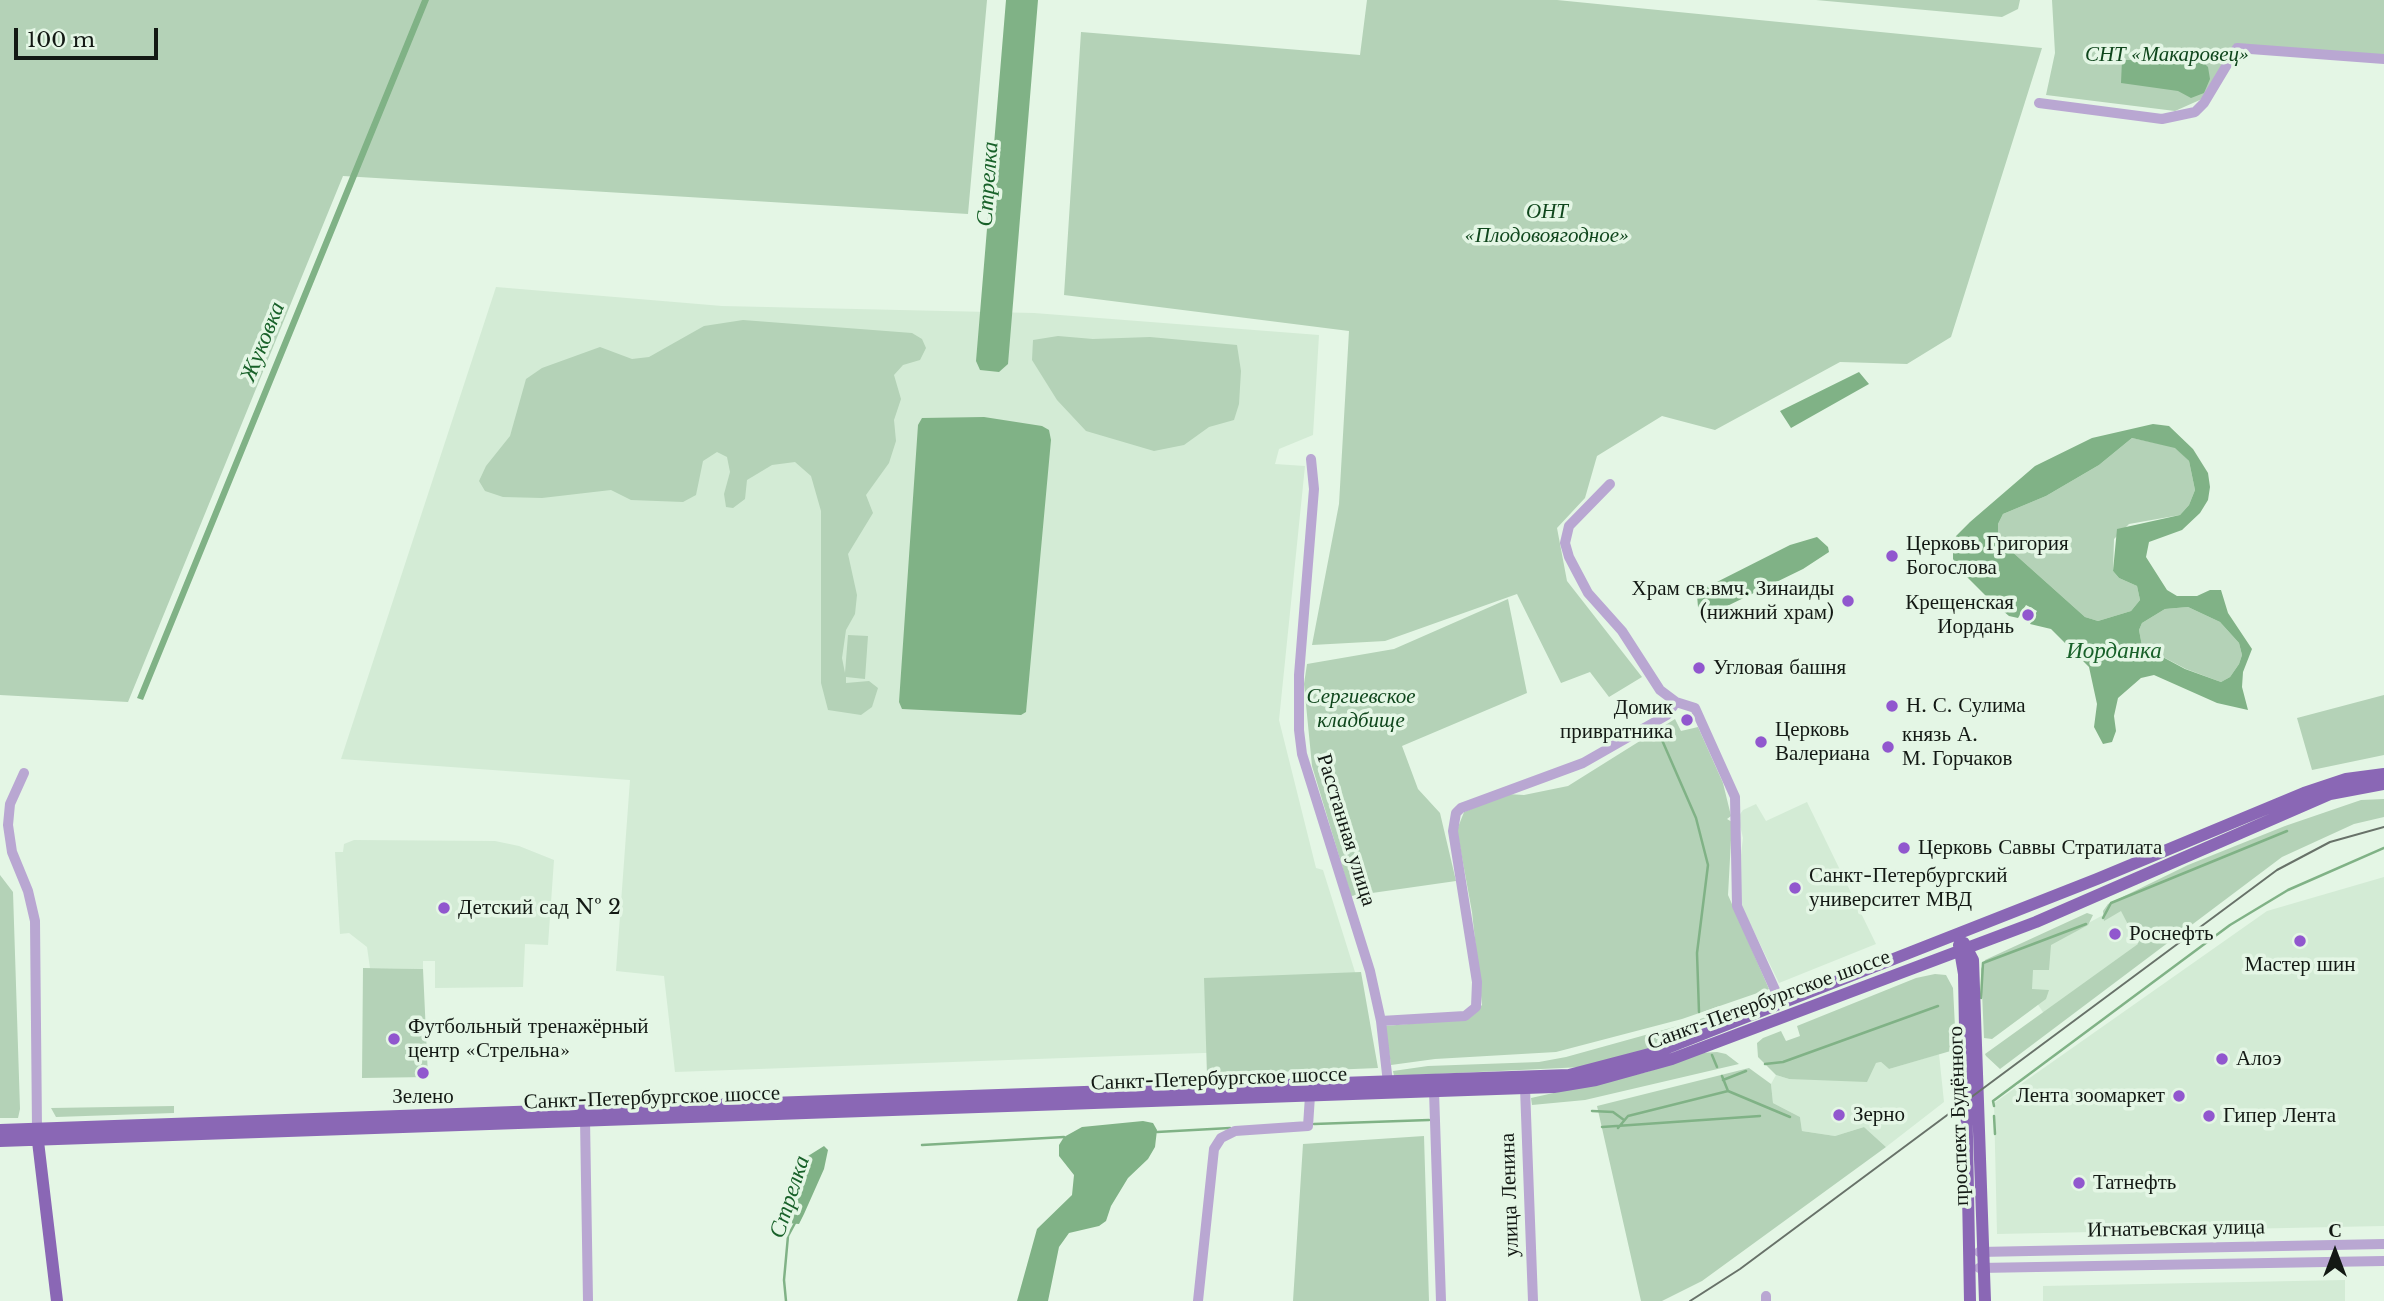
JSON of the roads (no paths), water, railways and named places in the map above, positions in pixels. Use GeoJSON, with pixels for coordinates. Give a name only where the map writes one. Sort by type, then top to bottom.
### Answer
{"type":"FeatureCollection","features":[{"type":"Feature","properties":{"kind":"main road","name":"Санкт-Петербургское шоссе"},"geometry":{"type":"LineString","coordinates":[[0,1141],[38,1134],[1525,1079],[1599,1069],[1657,1052],[2304,793],[2346,779],[2384,774]]}},
{"type":"Feature","properties":{"kind":"main road","name":"Санкт-Петербургское шоссе"},"geometry":{"type":"LineString","coordinates":[[0,1130],[38,1134],[585,1119],[1310,1096],[1574,1084],[1645,1067],[1964,949],[2078,905],[2330,794],[2384,784]]}},
{"type":"Feature","properties":{"kind":"main road"},"geometry":{"type":"LineString","coordinates":[[1957,934],[1964,949]]}},
{"type":"Feature","properties":{"kind":"main road","name":"проспект Будённого"},"geometry":{"type":"LineString","coordinates":[[1964,949],[1973,960],[1985,1301]]}},
{"type":"Feature","properties":{"kind":"main road","name":"проспект Будённого"},"geometry":{"type":"LineString","coordinates":[[1964,949],[1970,1301]]}},
{"type":"Feature","properties":{"kind":"main road"},"geometry":{"type":"LineString","coordinates":[[38,1134],[57,1301]]}},
{"type":"Feature","properties":{"kind":"street"},"geometry":{"type":"LineString","coordinates":[[2039,103],[2142,118],[2180,116],[2195,112],[2204,103],[2237,48],[2384,59]]}},
{"type":"Feature","properties":{"kind":"street","name":"Расстанная улица"},"geometry":{"type":"LineString","coordinates":[[1311,460],[1314,489],[1299,675],[1299,730],[1302,754],[1370,971],[1381,1021],[1388,1083]]}},
{"type":"Feature","properties":{"kind":"street"},"geometry":{"type":"LineString","coordinates":[[1610,484],[1569,526],[1565,543],[1569,557],[1588,593],[1622,631],[1660,690],[1676,702],[1695,708],[1735,797],[1737,906],[1781,1003]]}},
{"type":"Feature","properties":{"kind":"street"},"geometry":{"type":"LineString","coordinates":[[1381,1021],[1465,1016],[1476,1007],[1477,982],[1453,831],[1456,813],[1461,808],[1583,763],[1667,715],[1676,702]]}},
{"type":"Feature","properties":{"kind":"street"},"geometry":{"type":"LineString","coordinates":[[24,773],[10,804],[8,825],[12,852],[28,891],[36,930],[38,1134]]}},
{"type":"Feature","properties":{"kind":"street","name":"улица Ленина"},"geometry":{"type":"LineString","coordinates":[[1525,1088],[1533,1301]]}},
{"type":"Feature","properties":{"kind":"street"},"geometry":{"type":"LineString","coordinates":[[1434,1091],[1441,1301]]}},
{"type":"Feature","properties":{"kind":"street"},"geometry":{"type":"LineString","coordinates":[[1198,1301],[1214,1149],[1221,1138],[1235,1131],[1308,1126],[1310,1096]]}},
{"type":"Feature","properties":{"kind":"street"},"geometry":{"type":"LineString","coordinates":[[585,1119],[588,1301]]}},
{"type":"Feature","properties":{"kind":"street","name":"Игнатьевская улица"},"geometry":{"type":"LineString","coordinates":[[1969,1252],[2384,1244]]}},
{"type":"Feature","properties":{"kind":"street"},"geometry":{"type":"LineString","coordinates":[[2226,1247],[2227,1265]]}},
{"type":"Feature","properties":{"kind":"street","name":"Игнатьевская улица"},"geometry":{"type":"LineString","coordinates":[[1970,1268],[2384,1261]]}},
{"type":"Feature","properties":{"kind":"water"},"geometry":{"type":"Polygon","coordinates":[[[422,0],[429,0],[143,700],[137,698],[422,0]]]}},
{"type":"Feature","properties":{"kind":"water"},"geometry":{"type":"Polygon","coordinates":[[[1006,0],[1038,0],[1008,364],[999,372],[980,370],[976,361],[1006,0]]]}},
{"type":"Feature","properties":{"kind":"water"},"geometry":{"type":"Polygon","coordinates":[[[2164,53],[2201,60],[2208,67],[2210,79],[2204,93],[2191,98],[2178,91],[2121,83],[2122,60],[2155,60],[2164,53]]]}},
{"type":"Feature","properties":{"kind":"water"},"geometry":{"type":"Polygon","coordinates":[[[1859,372],[1869,384],[1791,428],[1780,411],[1859,372]]]}},
{"type":"Feature","properties":{"kind":"water"},"geometry":{"type":"Polygon","coordinates":[[[984,417],[1042,426],[1049,430],[1051,440],[1026,712],[1021,715],[902,709],[899,702],[918,425],[922,418],[984,417]]]}},
{"type":"Feature","properties":{"kind":"water","name":"Иорданка"},"geometry":{"type":"Polygon","coordinates":[[[2153,424],[2169,426],[2193,449],[2208,473],[2208,500],[2200,513],[2182,530],[2149,542],[2146,557],[2167,590],[2177,596],[2197,596],[2210,590],[2221,590],[2228,613],[2252,649],[2243,672],[2242,687],[2248,710],[2217,703],[2154,675],[2141,678],[2118,698],[2114,716],[2116,731],[2112,742],[2103,744],[2094,727],[2097,704],[2089,667],[2051,629],[2030,624],[2037,611],[2026,605],[2018,618],[2009,616],[1962,572],[1953,559],[1956,536],[1970,522],[2035,466],[2092,438],[2153,424]],[[2132,438],[2099,465],[2046,496],[2003,514],[1998,524],[1998,536],[2009,549],[2085,617],[2098,621],[2131,611],[2140,600],[2137,586],[2119,578],[2113,571],[2117,529],[2180,515],[2189,505],[2195,490],[2189,461],[2175,448],[2132,438]],[[2188,607],[2165,609],[2142,623],[2139,630],[2142,646],[2185,669],[2221,682],[2230,677],[2239,664],[2242,655],[2239,643],[2220,622],[2188,607]]]}},
{"type":"Feature","properties":{"kind":"water"},"geometry":{"type":"Polygon","coordinates":[[[1817,537],[1828,547],[1829,552],[1803,569],[1721,609],[1702,612],[1698,607],[1697,595],[1703,589],[1790,545],[1817,537]]]}},
{"type":"Feature","properties":{"kind":"water"},"geometry":{"type":"Polygon","coordinates":[[[1143,1121],[1153,1123],[1157,1130],[1155,1147],[1148,1159],[1128,1178],[1111,1206],[1106,1221],[1099,1226],[1069,1233],[1059,1247],[1048,1301],[1017,1301],[1037,1229],[1072,1195],[1074,1175],[1059,1156],[1059,1145],[1064,1137],[1082,1127],[1143,1121]]]}},
{"type":"Feature","properties":{"kind":"water"},"geometry":{"type":"Polygon","coordinates":[[[824,1146],[828,1150],[824,1169],[804,1214],[799,1224],[787,1223],[784,1210],[808,1156],[824,1146]]]}},
{"type":"Feature","properties":{"kind":"waterway"},"geometry":{"type":"LineString","coordinates":[[1662,740],[1696,818],[1708,865],[1697,953],[1699,1012]]}},
{"type":"Feature","properties":{"kind":"waterway"},"geometry":{"type":"LineString","coordinates":[[2103,918],[2111,903],[2287,831]]}},
{"type":"Feature","properties":{"kind":"waterway"},"geometry":{"type":"LineString","coordinates":[[1994,1106],[1993,1101],[2230,925],[2288,890],[2384,848]]}},
{"type":"Feature","properties":{"kind":"waterway"},"geometry":{"type":"LineString","coordinates":[[1981,998],[1983,963],[2086,924]]}},
{"type":"Feature","properties":{"kind":"waterway"},"geometry":{"type":"LineString","coordinates":[[1765,1064],[1783,1062],[1938,1006]]}},
{"type":"Feature","properties":{"kind":"waterway"},"geometry":{"type":"LineString","coordinates":[[1712,1055],[1717,1067]]}},
{"type":"Feature","properties":{"kind":"waterway"},"geometry":{"type":"LineString","coordinates":[[1723,1080],[1746,1071]]}},
{"type":"Feature","properties":{"kind":"waterway"},"geometry":{"type":"LineString","coordinates":[[1722,1076],[1728,1091],[1790,1117]]}},
{"type":"Feature","properties":{"kind":"waterway"},"geometry":{"type":"LineString","coordinates":[[1618,1128],[1628,1116],[1728,1091]]}},
{"type":"Feature","properties":{"kind":"waterway"},"geometry":{"type":"LineString","coordinates":[[1592,1111],[1613,1112],[1624,1120]]}},
{"type":"Feature","properties":{"kind":"waterway"},"geometry":{"type":"LineString","coordinates":[[1602,1127],[1760,1116]]}},
{"type":"Feature","properties":{"kind":"waterway"},"geometry":{"type":"LineString","coordinates":[[1994,1116],[1995,1134]]}},
{"type":"Feature","properties":{"kind":"waterway"},"geometry":{"type":"LineString","coordinates":[[1314,1124],[1429,1120]]}},
{"type":"Feature","properties":{"kind":"waterway"},"geometry":{"type":"LineString","coordinates":[[1157,1132],[1230,1128]]}},
{"type":"Feature","properties":{"kind":"waterway"},"geometry":{"type":"LineString","coordinates":[[922,1145],[1064,1137]]}},
{"type":"Feature","properties":{"kind":"waterway","name":"Стрелка"},"geometry":{"type":"LineString","coordinates":[[786,1301],[784,1280],[788,1236],[795,1223]]}},
{"type":"Feature","properties":{"kind":"tram line"},"geometry":{"type":"LineString","coordinates":[[1690,1301],[1740,1269],[2277,870],[2330,842],[2384,827]]}},
{"type":"Feature","properties":{"kind":"place","name":"Церковь Григория Богослова"},"geometry":{"type":"Point","coordinates":[1892,556]}},
{"type":"Feature","properties":{"kind":"place","name":"Храм св.вмч. Зинаиды (нижний храм)"},"geometry":{"type":"Point","coordinates":[1848,601]}},
{"type":"Feature","properties":{"kind":"place","name":"Крещенская Иордань"},"geometry":{"type":"Point","coordinates":[2028,615]}},
{"type":"Feature","properties":{"kind":"place","name":"Угловая башня"},"geometry":{"type":"Point","coordinates":[1699,668]}},
{"type":"Feature","properties":{"kind":"place","name":"Н. С. Сулима"},"geometry":{"type":"Point","coordinates":[1892,706]}},
{"type":"Feature","properties":{"kind":"place","name":"Домик привратника"},"geometry":{"type":"Point","coordinates":[1687,720]}},
{"type":"Feature","properties":{"kind":"place","name":"Церковь Валериана"},"geometry":{"type":"Point","coordinates":[1761,742]}},
{"type":"Feature","properties":{"kind":"place","name":"князь А. М. Горчаков"},"geometry":{"type":"Point","coordinates":[1888,747]}},
{"type":"Feature","properties":{"kind":"place","name":"Церковь Саввы Стратилата"},"geometry":{"type":"Point","coordinates":[1904,848]}},
{"type":"Feature","properties":{"kind":"place","name":"Санкт-Петербургский университет МВД"},"geometry":{"type":"Point","coordinates":[1795,888]}},
{"type":"Feature","properties":{"kind":"place","name":"Детский сад № 2"},"geometry":{"type":"Point","coordinates":[444,908]}},
{"type":"Feature","properties":{"kind":"place","name":"Роснефть"},"geometry":{"type":"Point","coordinates":[2115,934]}},
{"type":"Feature","properties":{"kind":"place","name":"Мастер шин"},"geometry":{"type":"Point","coordinates":[2300,941]}},
{"type":"Feature","properties":{"kind":"place","name":"Футбольный тренажёрный центр «Стрельна»"},"geometry":{"type":"Point","coordinates":[394,1039]}},
{"type":"Feature","properties":{"kind":"place","name":"Алоэ"},"geometry":{"type":"Point","coordinates":[2222,1059]}},
{"type":"Feature","properties":{"kind":"place","name":"Зелено"},"geometry":{"type":"Point","coordinates":[423,1073]}},
{"type":"Feature","properties":{"kind":"place","name":"Лента зоомаркет"},"geometry":{"type":"Point","coordinates":[2179,1096]}},
{"type":"Feature","properties":{"kind":"place","name":"Зерно"},"geometry":{"type":"Point","coordinates":[1839,1115]}},
{"type":"Feature","properties":{"kind":"place","name":"Гипер Лента"},"geometry":{"type":"Point","coordinates":[2209,1116]}},
{"type":"Feature","properties":{"kind":"place","name":"Татнефть"},"geometry":{"type":"Point","coordinates":[2079,1183]}},
{"type":"Feature","properties":{"kind":"park label","name":"СНТ «Макаровец»"},"geometry":{"type":"Point","coordinates":[2167,55]}},
{"type":"Feature","properties":{"kind":"park label","name":"ОНТ «Плодовоягодное»"},"geometry":{"type":"Point","coordinates":[1547,224]}},
{"type":"Feature","properties":{"kind":"park label","name":"Сергиевское кладбище"},"geometry":{"type":"Point","coordinates":[1361,709]}},
{"type":"Feature","properties":{"kind":"water label","name":"Жуковка"},"geometry":{"type":"Point","coordinates":[263,342]}}]}
